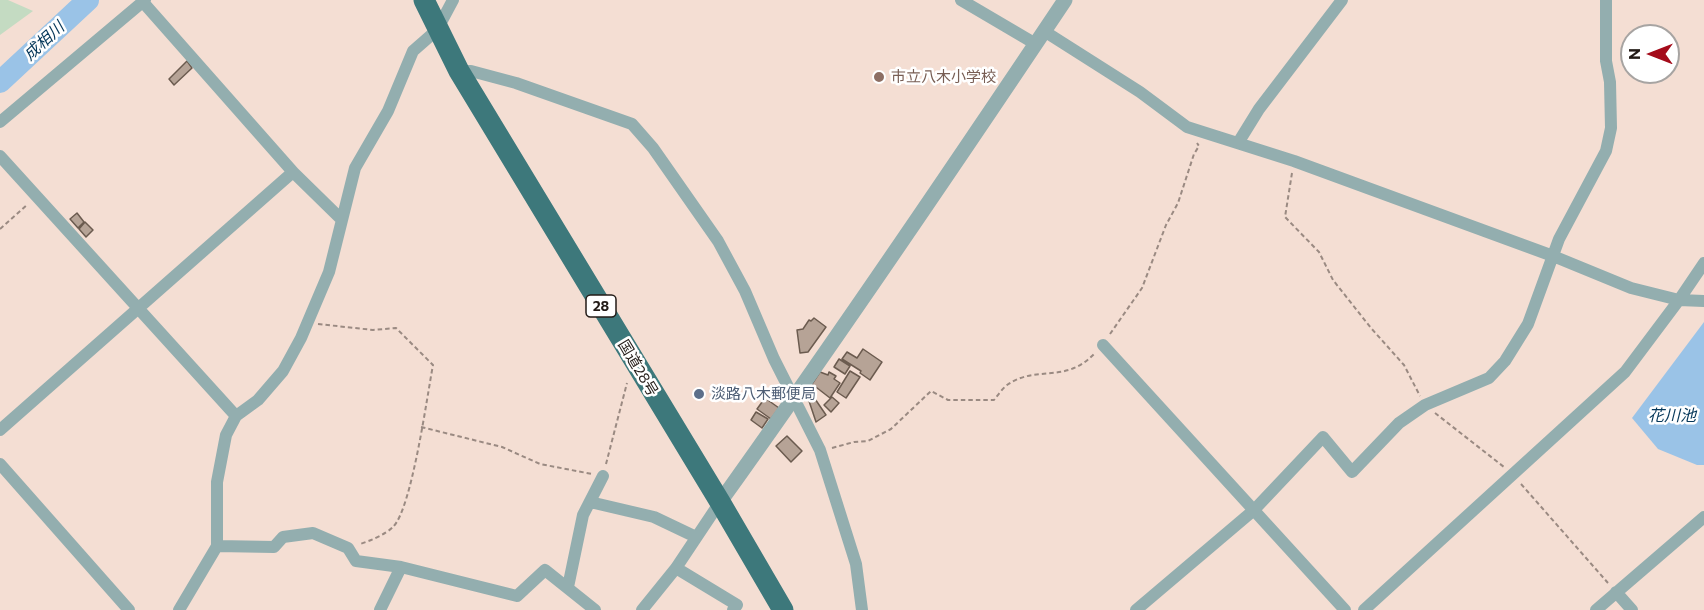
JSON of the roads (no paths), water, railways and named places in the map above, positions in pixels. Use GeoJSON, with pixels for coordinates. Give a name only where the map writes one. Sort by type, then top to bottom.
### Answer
{"type":"FeatureCollection","features":[{"type":"Feature","properties":{"kind":"highway","name":"国道28号"},"geometry":{"type":"LineString","coordinates":[[424,0],[459,71],[783,610]]}},
{"type":"Feature","properties":{"kind":"street"},"geometry":{"type":"LineString","coordinates":[[180,610],[217,546],[217,482],[225,435],[236,416],[258,400],[283,371],[301,338],[329,272],[355,168],[387,111],[413,51],[437,30],[453,0]]}},
{"type":"Feature","properties":{"kind":"street"},"geometry":{"type":"LineString","coordinates":[[961,0],[1034,44]]}},
{"type":"Feature","properties":{"kind":"street"},"geometry":{"type":"LineString","coordinates":[[642,610],[676,568],[923,213],[1065,0]]}},
{"type":"Feature","properties":{"kind":"street"},"geometry":{"type":"LineString","coordinates":[[1238,143],[1259,109],[1342,0]]}},
{"type":"Feature","properties":{"kind":"street"},"geometry":{"type":"LineString","coordinates":[[1136,610],[1254,510],[1323,437],[1352,472],[1399,423],[1425,405],[1489,378],[1505,361],[1528,324],[1559,239],[1606,151],[1611,128],[1610,82],[1606,61],[1606,0]]}},
{"type":"Feature","properties":{"kind":"street"},"geometry":{"type":"LineString","coordinates":[[0,122],[143,1],[293,172],[342,219]]}},
{"type":"Feature","properties":{"kind":"street"},"geometry":{"type":"LineString","coordinates":[[1044,31],[1140,92],[1187,127],[1294,161],[1553,256],[1631,288],[1679,300],[1704,301]]}},
{"type":"Feature","properties":{"kind":"street"},"geometry":{"type":"LineString","coordinates":[[459,71],[471,71],[516,83],[632,124],[653,148],[718,241],[745,291],[774,359],[820,450],[856,564],[861,610]]}},
{"type":"Feature","properties":{"kind":"street"},"geometry":{"type":"LineString","coordinates":[[0,156],[236,416]]}},
{"type":"Feature","properties":{"kind":"street"},"geometry":{"type":"LineString","coordinates":[[0,430],[293,172]]}},
{"type":"Feature","properties":{"kind":"street"},"geometry":{"type":"LineString","coordinates":[[1364,610],[1625,372],[1704,263]]}},
{"type":"Feature","properties":{"kind":"street"},"geometry":{"type":"LineString","coordinates":[[1102,345],[1345,610]]}},
{"type":"Feature","properties":{"kind":"street"},"geometry":{"type":"LineString","coordinates":[[0,464],[129,610]]}},
{"type":"Feature","properties":{"kind":"street"},"geometry":{"type":"LineString","coordinates":[[568,587],[584,515],[603,476]]}},
{"type":"Feature","properties":{"kind":"street"},"geometry":{"type":"LineString","coordinates":[[590,502],[654,517],[696,537]]}},
{"type":"Feature","properties":{"kind":"street"},"geometry":{"type":"LineString","coordinates":[[1596,610],[1704,517]]}},
{"type":"Feature","properties":{"kind":"street"},"geometry":{"type":"LineString","coordinates":[[217,546],[274,547],[283,537],[313,532],[348,548],[357,561],[401,567],[517,596],[544,570],[595,610]]}},
{"type":"Feature","properties":{"kind":"street"},"geometry":{"type":"LineString","coordinates":[[380,610],[401,567]]}},
{"type":"Feature","properties":{"kind":"street"},"geometry":{"type":"LineString","coordinates":[[676,568],[737,605],[733,610]]}},
{"type":"Feature","properties":{"kind":"street"},"geometry":{"type":"LineString","coordinates":[[1616,592],[1632,610]]}},
{"type":"Feature","properties":{"kind":"water","name":"花川池"},"geometry":{"type":"Polygon","coordinates":[[[1704,322],[1704,465],[1697,465],[1658,449],[1632,418],[1704,322]]]}},
{"type":"Feature","properties":{"kind":"waterway","name":"成相川"},"geometry":{"type":"LineString","coordinates":[[0,82],[88,0]]}},
{"type":"Feature","properties":{"kind":"place","name":"市立八木小学校"},"geometry":{"type":"Point","coordinates":[879,77]}},
{"type":"Feature","properties":{"kind":"place","name":"淡路八木郵便局"},"geometry":{"type":"Point","coordinates":[699,394]}}]}
